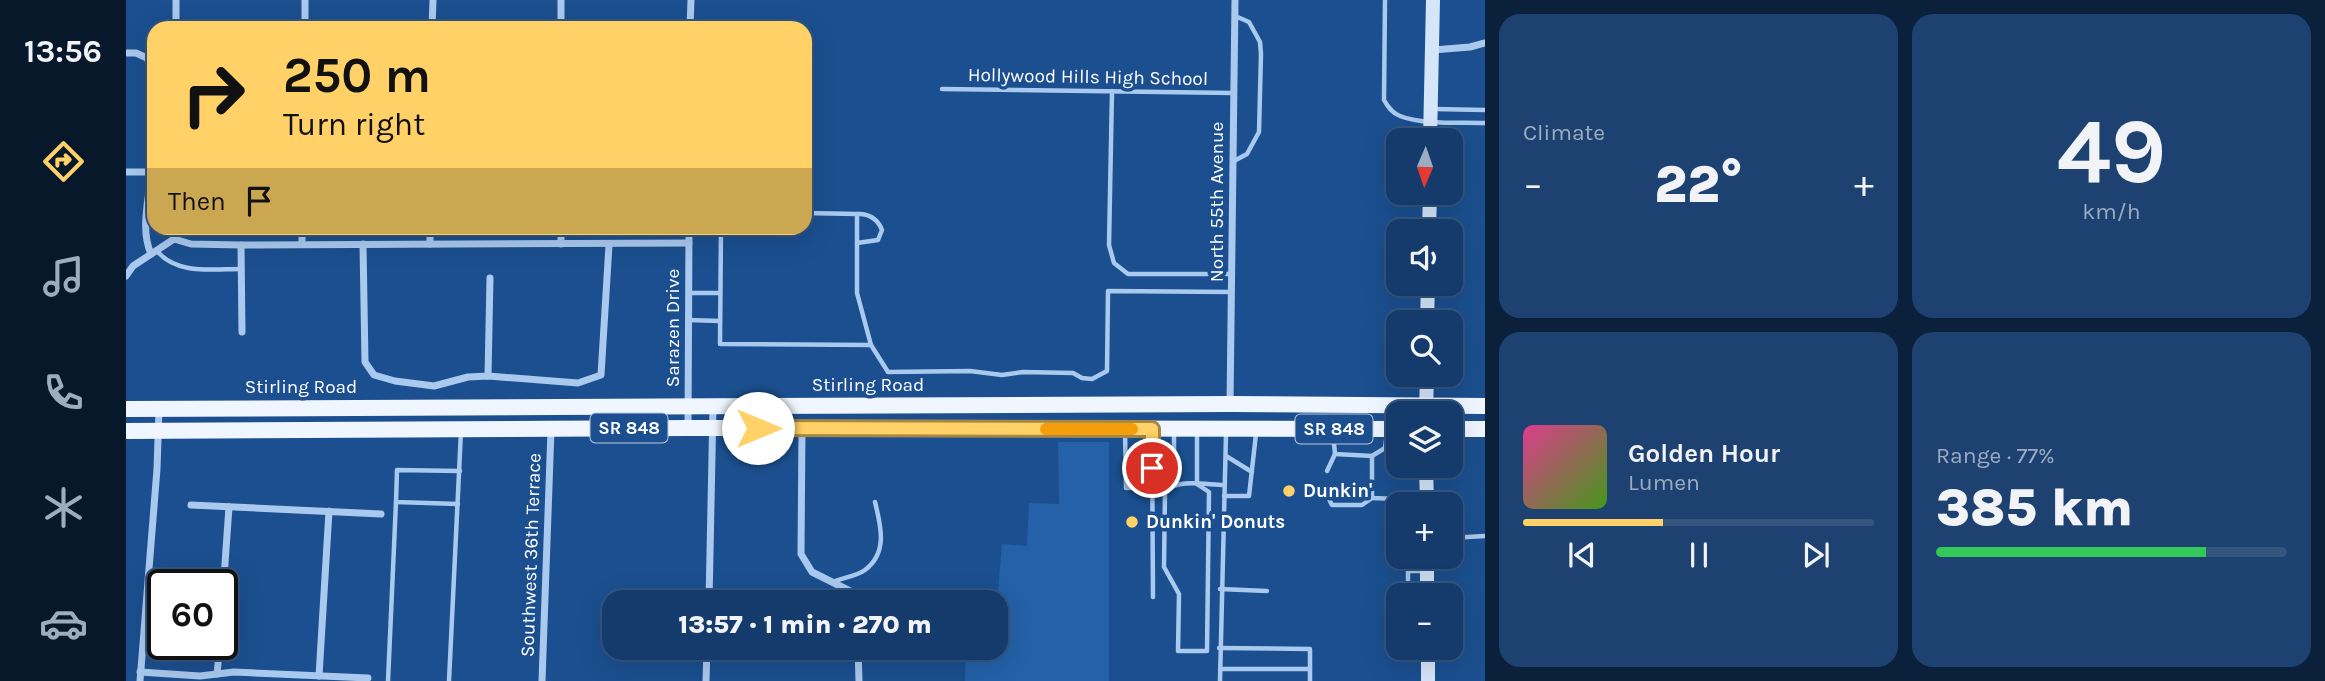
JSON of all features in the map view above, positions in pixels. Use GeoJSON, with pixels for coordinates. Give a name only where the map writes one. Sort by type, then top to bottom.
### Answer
{"type":"FeatureCollection","features":[{"type":"Feature","properties":{"kind":"main road","name":"Stirling Road"},"geometry":{"type":"LineString","coordinates":[[126,409],[1230,404],[1386,409]]}},
{"type":"Feature","properties":{"kind":"main road"},"geometry":{"type":"LineString","coordinates":[[1197,430],[1223,414],[1230,404]]}},
{"type":"Feature","properties":{"kind":"main road","name":"Stirling Road"},"geometry":{"type":"LineString","coordinates":[[1463,407],[1485,406]]}},
{"type":"Feature","properties":{"kind":"main road","name":"SR 848"},"geometry":{"type":"LineString","coordinates":[[126,431],[688,428],[1386,429]]}},
{"type":"Feature","properties":{"kind":"main road"},"geometry":{"type":"LineString","coordinates":[[1463,429],[1485,429]]}},
{"type":"Feature","properties":{"kind":"street"},"geometry":{"type":"LineString","coordinates":[[176,0],[176,21]]}},
{"type":"Feature","properties":{"kind":"street"},"geometry":{"type":"LineString","coordinates":[[305,0],[305,21]]}},
{"type":"Feature","properties":{"kind":"street"},"geometry":{"type":"LineString","coordinates":[[432,21],[433,0]]}},
{"type":"Feature","properties":{"kind":"street"},"geometry":{"type":"LineString","coordinates":[[561,0],[561,21]]}},
{"type":"Feature","properties":{"kind":"street"},"geometry":{"type":"LineString","coordinates":[[690,21],[691,0]]}},
{"type":"Feature","properties":{"kind":"street","name":"North 55th Avenue"},"geometry":{"type":"LineString","coordinates":[[1230,404],[1235,0]]}},
{"type":"Feature","properties":{"kind":"street"},"geometry":{"type":"LineString","coordinates":[[1430,128],[1433,0]]}},
{"type":"Feature","properties":{"kind":"street"},"geometry":{"type":"LineString","coordinates":[[1432,50],[1485,43]]}},
{"type":"Feature","properties":{"kind":"street"},"geometry":{"type":"LineString","coordinates":[[126,53],[136,53],[147,58]]}},
{"type":"Feature","properties":{"kind":"street"},"geometry":{"type":"LineString","coordinates":[[126,172],[147,172]]}},
{"type":"Feature","properties":{"kind":"street"},"geometry":{"type":"LineString","coordinates":[[147,199],[146,242],[154,252]]}},
{"type":"Feature","properties":{"kind":"street"},"geometry":{"type":"LineString","coordinates":[[302,235],[302,243]]}},
{"type":"Feature","properties":{"kind":"street"},"geometry":{"type":"LineString","coordinates":[[430,235],[430,244]]}},
{"type":"Feature","properties":{"kind":"street"},"geometry":{"type":"LineString","coordinates":[[561,235],[561,244]]}},
{"type":"Feature","properties":{"kind":"street","name":"Sarazen Drive"},"geometry":{"type":"LineString","coordinates":[[688,428],[689,235]]}},
{"type":"Feature","properties":{"kind":"street"},"geometry":{"type":"LineString","coordinates":[[126,276],[133,266],[174,239],[191,244],[241,245],[689,243]]}},
{"type":"Feature","properties":{"kind":"street"},"geometry":{"type":"LineString","coordinates":[[363,244],[365,362],[374,375],[394,381],[433,386],[468,377],[579,383],[601,375],[609,245]]}},
{"type":"Feature","properties":{"kind":"street"},"geometry":{"type":"LineString","coordinates":[[241,245],[242,332]]}},
{"type":"Feature","properties":{"kind":"street"},"geometry":{"type":"LineString","coordinates":[[488,376],[490,278]]}},
{"type":"Feature","properties":{"kind":"street"},"geometry":{"type":"LineString","coordinates":[[709,590],[713,406]]}},
{"type":"Feature","properties":{"kind":"street"},"geometry":{"type":"LineString","coordinates":[[140,681],[159,409]]}},
{"type":"Feature","properties":{"kind":"street"},"geometry":{"type":"LineString","coordinates":[[803,428],[802,554],[812,572],[848,590]]}},
{"type":"Feature","properties":{"kind":"street","name":"Southwest 36th Terrace"},"geometry":{"type":"LineString","coordinates":[[542,681],[551,429]]}},
{"type":"Feature","properties":{"kind":"street"},"geometry":{"type":"LineString","coordinates":[[191,505],[381,514]]}},
{"type":"Feature","properties":{"kind":"street"},"geometry":{"type":"LineString","coordinates":[[225,569],[229,507]]}},
{"type":"Feature","properties":{"kind":"street"},"geometry":{"type":"LineString","coordinates":[[320,676],[329,512]]}},
{"type":"Feature","properties":{"kind":"street"},"geometry":{"type":"LineString","coordinates":[[217,674],[218,660]]}},
{"type":"Feature","properties":{"kind":"street"},"geometry":{"type":"LineString","coordinates":[[706,681],[707,660]]}},
{"type":"Feature","properties":{"kind":"street"},"geometry":{"type":"LineString","coordinates":[[858,660],[859,681]]}},
{"type":"Feature","properties":{"kind":"street"},"geometry":{"type":"LineString","coordinates":[[1428,660],[1428,681]]}},
{"type":"Feature","properties":{"kind":"street"},"geometry":{"type":"LineString","coordinates":[[140,672],[200,676],[234,672],[368,678]]}},
{"type":"Feature","properties":{"kind":"lane"},"geometry":{"type":"LineString","coordinates":[[1385,0],[1384,100],[1392,112],[1401,117],[1485,110]]}},
{"type":"Feature","properties":{"kind":"lane"},"geometry":{"type":"LineString","coordinates":[[1233,161],[1247,154],[1258,137],[1261,54],[1260,42],[1250,22],[1235,16]]}},
{"type":"Feature","properties":{"kind":"lane","name":"Hollywood Hills High School"},"geometry":{"type":"LineString","coordinates":[[943,89],[1233,93]]}},
{"type":"Feature","properties":{"kind":"lane"},"geometry":{"type":"LineString","coordinates":[[1112,91],[1109,245],[1114,263],[1128,274],[1232,274]]}},
{"type":"Feature","properties":{"kind":"lane"},"geometry":{"type":"LineString","coordinates":[[1431,115],[1485,123]]}},
{"type":"Feature","properties":{"kind":"lane"},"geometry":{"type":"LineString","coordinates":[[812,213],[869,215],[880,224],[882,230],[878,240],[858,243]]}},
{"type":"Feature","properties":{"kind":"lane"},"geometry":{"type":"LineString","coordinates":[[857,214],[857,293],[871,345],[888,372],[970,372],[1002,375],[1023,372],[1073,373],[1092,379],[1107,371],[1108,291],[1232,292]]}},
{"type":"Feature","properties":{"kind":"lane"},"geometry":{"type":"LineString","coordinates":[[721,235],[720,344],[871,345]]}},
{"type":"Feature","properties":{"kind":"lane"},"geometry":{"type":"LineString","coordinates":[[154,252],[174,265],[186,268],[241,269]]}},
{"type":"Feature","properties":{"kind":"lane"},"geometry":{"type":"LineString","coordinates":[[688,293],[720,293]]}},
{"type":"Feature","properties":{"kind":"lane"},"geometry":{"type":"LineString","coordinates":[[688,320],[720,321]]}},
{"type":"Feature","properties":{"kind":"lane"},"geometry":{"type":"LineString","coordinates":[[1125,429],[1126,488],[1152,487]]}},
{"type":"Feature","properties":{"kind":"lane"},"geometry":{"type":"LineString","coordinates":[[1152,429],[1153,597]]}},
{"type":"Feature","properties":{"kind":"lane"},"geometry":{"type":"LineString","coordinates":[[1220,681],[1220,589],[1226,429]]}},
{"type":"Feature","properties":{"kind":"lane"},"geometry":{"type":"LineString","coordinates":[[1224,496],[1249,496],[1256,429]]}},
{"type":"Feature","properties":{"kind":"lane"},"geometry":{"type":"LineString","coordinates":[[1327,471],[1335,454],[1333,429]]}},
{"type":"Feature","properties":{"kind":"lane"},"geometry":{"type":"LineString","coordinates":[[449,681],[461,430]]}},
{"type":"Feature","properties":{"kind":"lane"},"geometry":{"type":"LineString","coordinates":[[1174,430],[1174,484]]}},
{"type":"Feature","properties":{"kind":"lane"},"geometry":{"type":"LineString","coordinates":[[1197,430],[1197,484]]}},
{"type":"Feature","properties":{"kind":"lane"},"geometry":{"type":"LineString","coordinates":[[1335,454],[1372,456],[1386,446]]}},
{"type":"Feature","properties":{"kind":"lane"},"geometry":{"type":"LineString","coordinates":[[1226,456],[1252,472]]}},
{"type":"Feature","properties":{"kind":"lane"},"geometry":{"type":"LineString","coordinates":[[1372,456],[1372,498]]}},
{"type":"Feature","properties":{"kind":"lane"},"geometry":{"type":"LineString","coordinates":[[388,681],[397,470],[460,471]]}},
{"type":"Feature","properties":{"kind":"lane"},"geometry":{"type":"LineString","coordinates":[[1197,484],[1209,492],[1207,652],[1178,651],[1179,594],[1164,567],[1164,496],[1167,489],[1174,484],[1197,484],[1224,485]]}},
{"type":"Feature","properties":{"kind":"lane"},"geometry":{"type":"LineString","coordinates":[[1326,488],[1326,495],[1332,505],[1362,505],[1372,498],[1386,499]]}},
{"type":"Feature","properties":{"kind":"lane"},"geometry":{"type":"LineString","coordinates":[[396,502],[458,504]]}},
{"type":"Feature","properties":{"kind":"lane"},"geometry":{"type":"LineString","coordinates":[[832,582],[864,570],[880,551],[882,531],[875,502]]}},
{"type":"Feature","properties":{"kind":"lane"},"geometry":{"type":"LineString","coordinates":[[1463,537],[1485,536]]}},
{"type":"Feature","properties":{"kind":"lane"},"geometry":{"type":"LineString","coordinates":[[1408,583],[1408,571],[1413,569]]}},
{"type":"Feature","properties":{"kind":"lane"},"geometry":{"type":"LineString","coordinates":[[1220,589],[1267,591]]}},
{"type":"Feature","properties":{"kind":"lane"},"geometry":{"type":"LineString","coordinates":[[1219,649],[1310,649],[1310,681]]}},
{"type":"Feature","properties":{"kind":"lane"},"geometry":{"type":"LineString","coordinates":[[1220,669],[1310,669]]}},
{"type":"Feature","properties":{"kind":"shaded area"},"geometry":{"type":"Polygon","coordinates":[[[1058,442],[1109,442],[1109,681],[965,681],[966,660],[1008,660],[1008,590],[998,590],[1002,544],[1027,546],[1029,503],[1059,504],[1058,442]]]}},
{"type":"Feature","properties":{"kind":"slow traffic"},"geometry":{"type":"LineString","coordinates":[[1046,429],[1132,429]]}},
{"type":"Feature","properties":{"kind":"place","name":"Dunkin'"},"geometry":{"type":"Point","coordinates":[1289,491]}},
{"type":"Feature","properties":{"kind":"place","name":"Dunkin' Donuts"},"geometry":{"type":"Point","coordinates":[1132,522]}},
{"type":"Feature","properties":{"kind":"route"},"geometry":{"type":"LineString","coordinates":[[758,428],[1152,429],[1152,468]]}}]}
